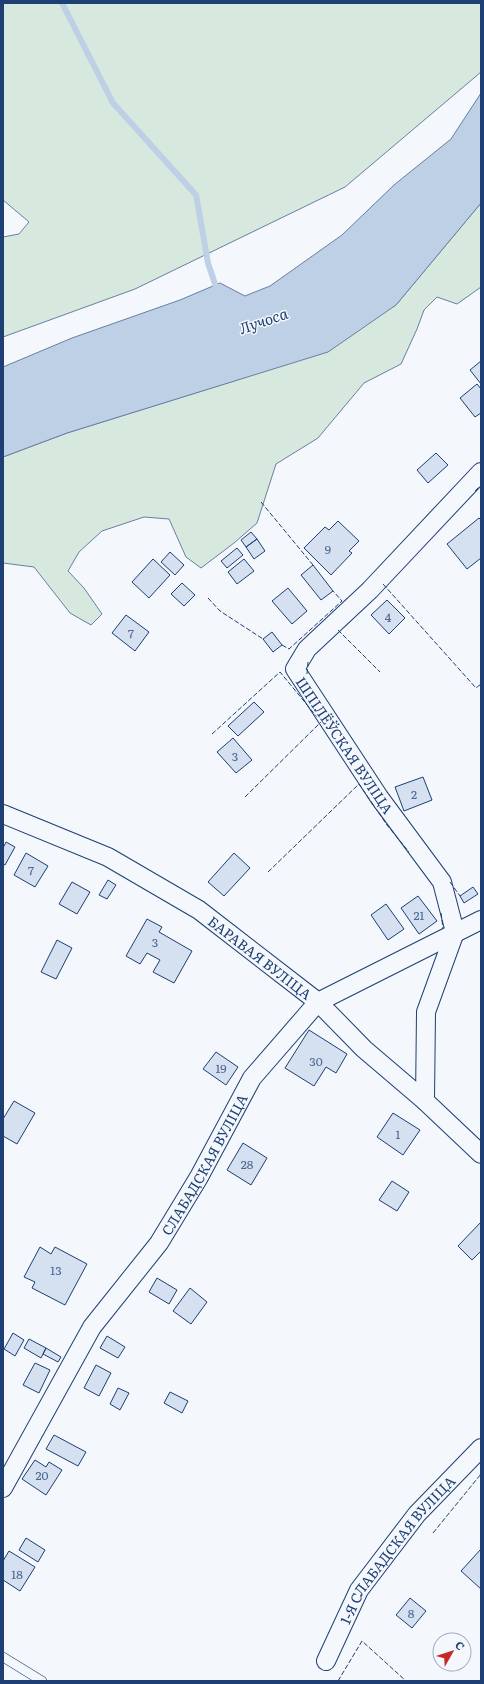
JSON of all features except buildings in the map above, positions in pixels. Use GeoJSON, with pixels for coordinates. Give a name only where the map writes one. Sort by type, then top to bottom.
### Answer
{"type":"FeatureCollection","features":[{"type":"Feature","properties":{"kind":"street","name":"ШПІЛЁЎСКАЯ ВУЛІЦА"},"geometry":{"type":"LineString","coordinates":[[455,932],[442,882],[379,797],[295,669],[307,649],[370,590],[481,472]]}},
{"type":"Feature","properties":{"kind":"street","name":"БАРАВАЯ ВУЛІЦА"},"geometry":{"type":"LineString","coordinates":[[3,814],[108,857],[199,910],[318,1002],[364,1049],[425,1102],[481,1154]]}},
{"type":"Feature","properties":{"kind":"street","name":"СЛАБАДСКАЯ ВУЛІЦА"},"geometry":{"type":"LineString","coordinates":[[3,1488],[92,1326],[159,1243],[199,1177],[252,1078],[318,1002],[481,920]]}},
{"type":"Feature","properties":{"kind":"street"},"geometry":{"type":"LineString","coordinates":[[425,1102],[426,1012],[455,932]]}},
{"type":"Feature","properties":{"kind":"street","name":"1-Я СЛАБАДСКАЯ ВУЛІЦА"},"geometry":{"type":"LineString","coordinates":[[326,1661],[359,1590],[417,1514],[481,1448]]}},
{"type":"Feature","properties":{"kind":"lane"},"geometry":{"type":"LineString","coordinates":[[3,1657],[42,1681]]}},
{"type":"Feature","properties":{"kind":"shaded area"},"geometry":{"type":"Polygon","coordinates":[[[3,3],[481,3],[481,72],[345,187],[135,289],[3,337],[3,237],[19,234],[29,222],[3,200],[3,3]]]}},
{"type":"Feature","properties":{"kind":"shaded area"},"geometry":{"type":"Polygon","coordinates":[[[481,203],[481,287],[457,304],[437,297],[424,310],[401,364],[364,383],[318,438],[276,464],[257,523],[201,568],[186,557],[169,519],[144,517],[102,531],[79,552],[68,571],[84,588],[102,614],[91,625],[70,613],[34,567],[3,563],[3,457],[67,433],[243,378],[396,305],[481,203]]]}},
{"type":"Feature","properties":{"kind":"water","name":"Лучоса"},"geometry":{"type":"Polygon","coordinates":[[[481,93],[481,203],[396,305],[328,352],[67,433],[3,457],[3,367],[72,338],[180,300],[220,283],[245,296],[270,286],[342,235],[394,185],[451,139],[481,93]]]}},
{"type":"Feature","properties":{"kind":"waterway"},"geometry":{"type":"LineString","coordinates":[[62,3],[113,103],[196,195],[208,263],[218,293]]}},
{"type":"Feature","properties":{"kind":"fence"},"geometry":{"type":"LineString","coordinates":[[475,491],[481,485]]}},
{"type":"Feature","properties":{"kind":"fence"},"geometry":{"type":"LineString","coordinates":[[261,502],[313,565]]}},
{"type":"Feature","properties":{"kind":"fence"},"geometry":{"type":"LineString","coordinates":[[383,584],[476,688],[481,684]]}},
{"type":"Feature","properties":{"kind":"fence"},"geometry":{"type":"LineString","coordinates":[[282,645],[289,649],[342,601],[333,591]]}},
{"type":"Feature","properties":{"kind":"fence"},"geometry":{"type":"LineString","coordinates":[[208,598],[220,611],[263,639]]}},
{"type":"Feature","properties":{"kind":"fence"},"geometry":{"type":"LineString","coordinates":[[338,630],[380,672]]}},
{"type":"Feature","properties":{"kind":"fence"},"geometry":{"type":"LineString","coordinates":[[307,674],[308,662]]}},
{"type":"Feature","properties":{"kind":"fence"},"geometry":{"type":"LineString","coordinates":[[212,734],[280,672],[317,717]]}},
{"type":"Feature","properties":{"kind":"fence"},"geometry":{"type":"LineString","coordinates":[[245,797],[321,722]]}},
{"type":"Feature","properties":{"kind":"fence"},"geometry":{"type":"LineString","coordinates":[[268,872],[359,784],[387,825],[409,852]]}},
{"type":"Feature","properties":{"kind":"fence"},"geometry":{"type":"LineString","coordinates":[[450,882],[460,896]]}},
{"type":"Feature","properties":{"kind":"fence"},"geometry":{"type":"LineString","coordinates":[[441,913],[443,928],[441,930]]}},
{"type":"Feature","properties":{"kind":"fence"},"geometry":{"type":"LineString","coordinates":[[433,1533],[481,1474]]}},
{"type":"Feature","properties":{"kind":"fence"},"geometry":{"type":"LineString","coordinates":[[338,1681],[362,1641],[406,1681]]}}]}
